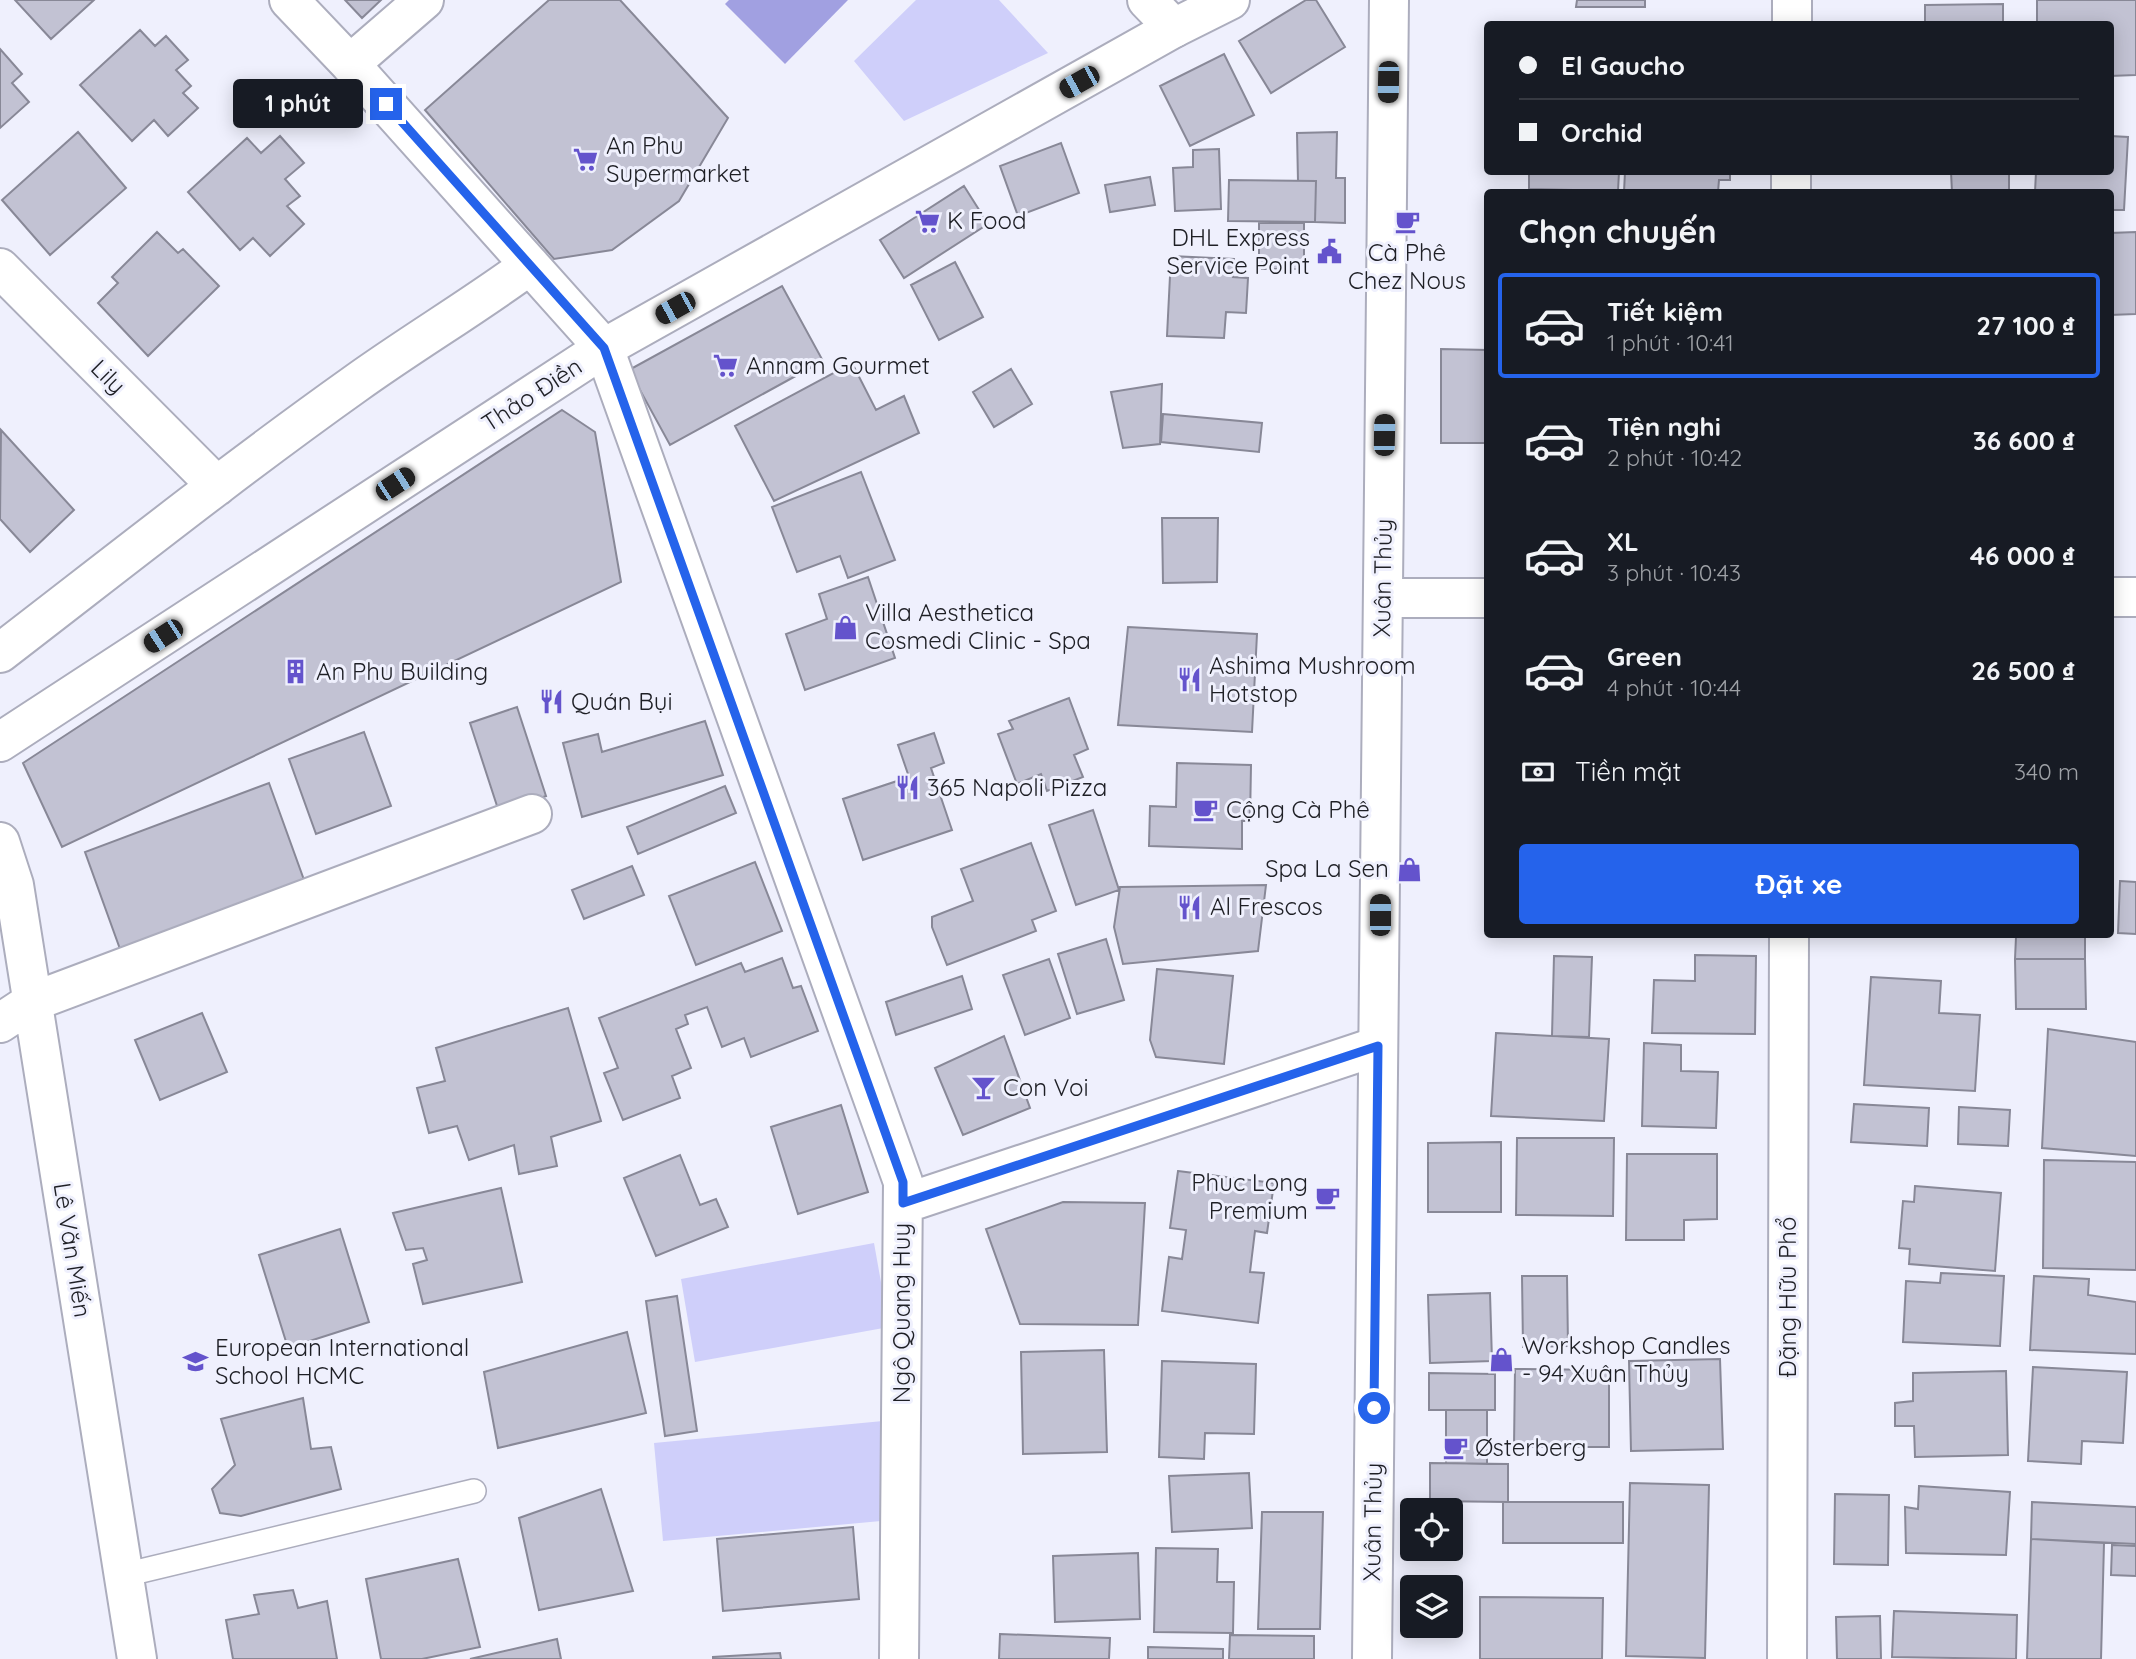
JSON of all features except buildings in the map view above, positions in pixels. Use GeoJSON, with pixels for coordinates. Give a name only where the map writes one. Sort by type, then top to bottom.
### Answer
{"type":"FeatureCollection","features":[{"type":"Feature","properties":{"kind":"street"},"geometry":{"type":"LineString","coordinates":[[289,0],[351,64],[604,348]]}},
{"type":"Feature","properties":{"kind":"street"},"geometry":{"type":"LineString","coordinates":[[351,64],[424,0]]}},
{"type":"Feature","properties":{"kind":"street"},"geometry":{"type":"LineString","coordinates":[[1147,0],[1174,29]]}},
{"type":"Feature","properties":{"kind":"street","name":"Thảo Điền"},"geometry":{"type":"LineString","coordinates":[[0,742],[604,348],[1230,0]]}},
{"type":"Feature","properties":{"kind":"street","name":"Xuân Thủy"},"geometry":{"type":"LineString","coordinates":[[1372,1659],[1389,0]]}},
{"type":"Feature","properties":{"kind":"street"},"geometry":{"type":"LineString","coordinates":[[1792,0],[1792,21]]}},
{"type":"Feature","properties":{"kind":"street"},"geometry":{"type":"LineString","coordinates":[[0,653],[356,383],[530,265]]}},
{"type":"Feature","properties":{"kind":"street","name":"Lily"},"geometry":{"type":"LineString","coordinates":[[0,268],[217,486]]}},
{"type":"Feature","properties":{"kind":"street","name":"Ngô Quang Huy"},"geometry":{"type":"LineString","coordinates":[[604,348],[903,1182],[899,1659]]}},
{"type":"Feature","properties":{"kind":"street"},"geometry":{"type":"LineString","coordinates":[[2114,597],[2136,597]]}},
{"type":"Feature","properties":{"kind":"street"},"geometry":{"type":"LineString","coordinates":[[1382,598],[1484,598]]}},
{"type":"Feature","properties":{"kind":"street"},"geometry":{"type":"LineString","coordinates":[[0,1023],[32,1002],[532,814]]}},
{"type":"Feature","properties":{"kind":"street","name":"Lê Văn Miến"},"geometry":{"type":"LineString","coordinates":[[0,842],[15,886],[137,1659]]}},
{"type":"Feature","properties":{"kind":"street","name":"Đặng Hữu Phổ"},"geometry":{"type":"LineString","coordinates":[[1787,1659],[1789,938]]}},
{"type":"Feature","properties":{"kind":"street"},"geometry":{"type":"LineString","coordinates":[[903,1203],[1378,1046]]}},
{"type":"Feature","properties":{"kind":"lane"},"geometry":{"type":"LineString","coordinates":[[124,1575],[474,1491]]}},
{"type":"Feature","properties":{"kind":"shaded area"},"geometry":{"type":"Polygon","coordinates":[[[729,0],[848,0],[785,64],[725,4],[729,0]]]}},
{"type":"Feature","properties":{"kind":"shaded area"},"geometry":{"type":"Polygon","coordinates":[[[916,0],[999,0],[1048,53],[904,121],[854,61],[916,0]]]}},
{"type":"Feature","properties":{"kind":"shaded area"},"geometry":{"type":"Polygon","coordinates":[[[874,1243],[889,1327],[695,1362],[681,1279],[874,1243]]]}},
{"type":"Feature","properties":{"kind":"shaded area"},"geometry":{"type":"Polygon","coordinates":[[[883,1421],[892,1520],[663,1541],[654,1443],[883,1421]]]}},
{"type":"Feature","properties":{"kind":"place","name":"An Phu Supermarket"},"geometry":{"type":"Point","coordinates":[586,160]}},
{"type":"Feature","properties":{"kind":"place","name":"K Food"},"geometry":{"type":"Point","coordinates":[927,221]}},
{"type":"Feature","properties":{"kind":"place","name":"Cà Phê Chez Nous"},"geometry":{"type":"Point","coordinates":[1407,222]}},
{"type":"Feature","properties":{"kind":"place","name":"DHL Express Service Point"},"geometry":{"type":"Point","coordinates":[1330,252]}},
{"type":"Feature","properties":{"kind":"place","name":"Annam Gourmet"},"geometry":{"type":"Point","coordinates":[726,366]}},
{"type":"Feature","properties":{"kind":"place","name":"Villa Aesthetica Cosmedi Clinic - Spa"},"geometry":{"type":"Point","coordinates":[845,627]}},
{"type":"Feature","properties":{"kind":"place","name":"An Phu Building"},"geometry":{"type":"Point","coordinates":[296,672]}},
{"type":"Feature","properties":{"kind":"place","name":"Ashima Mushroom Hotstop"},"geometry":{"type":"Point","coordinates":[1189,680]}},
{"type":"Feature","properties":{"kind":"place","name":"Quán Bụi"},"geometry":{"type":"Point","coordinates":[551,702]}},
{"type":"Feature","properties":{"kind":"place","name":"365 Napoli Pizza"},"geometry":{"type":"Point","coordinates":[907,788]}},
{"type":"Feature","properties":{"kind":"place","name":"Cộng Cà Phê"},"geometry":{"type":"Point","coordinates":[1206,810]}},
{"type":"Feature","properties":{"kind":"place","name":"Spa La Sen"},"geometry":{"type":"Point","coordinates":[1409,869]}},
{"type":"Feature","properties":{"kind":"place","name":"Al Frescos"},"geometry":{"type":"Point","coordinates":[1190,907]}},
{"type":"Feature","properties":{"kind":"place","name":"Con Voi"},"geometry":{"type":"Point","coordinates":[983,1088]}},
{"type":"Feature","properties":{"kind":"place","name":"Phuc Long Premium"},"geometry":{"type":"Point","coordinates":[1328,1197]}},
{"type":"Feature","properties":{"kind":"place","name":"Workshop Candles - 94 Xuân Thủy"},"geometry":{"type":"Point","coordinates":[1502,1360]}},
{"type":"Feature","properties":{"kind":"place","name":"European International School HCMC"},"geometry":{"type":"Point","coordinates":[195,1362]}},
{"type":"Feature","properties":{"kind":"place","name":"Østerberg"},"geometry":{"type":"Point","coordinates":[1455,1448]}},
{"type":"Feature","properties":{"kind":"route"},"geometry":{"type":"LineString","coordinates":[[386,104],[604,348],[903,1182],[903,1203],[1378,1046],[1374,1408]]}}]}
